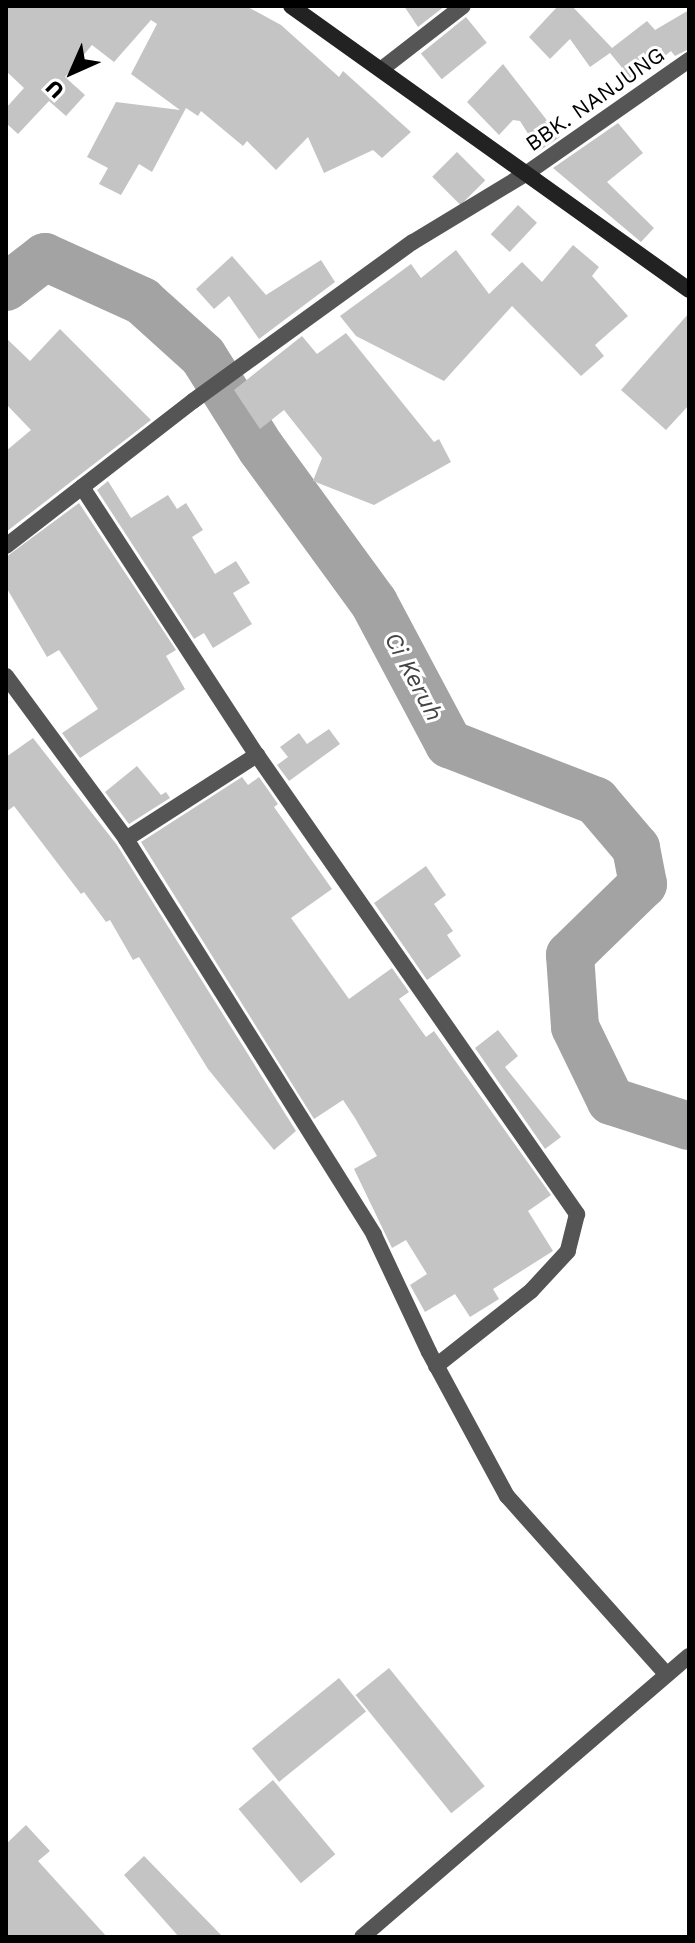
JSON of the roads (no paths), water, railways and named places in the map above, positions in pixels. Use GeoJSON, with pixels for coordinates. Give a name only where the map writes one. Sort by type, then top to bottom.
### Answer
{"type":"FeatureCollection","features":[{"type":"Feature","properties":{"kind":"main road"},"geometry":{"type":"LineString","coordinates":[[291,6],[383,68],[689,290]]}},
{"type":"Feature","properties":{"kind":"street"},"geometry":{"type":"LineString","coordinates":[[383,68],[463,6]]}},
{"type":"Feature","properties":{"kind":"street","name":"BBK. NANJUNG"},"geometry":{"type":"LineString","coordinates":[[6,546],[193,401],[413,242],[527,173],[689,60]]}},
{"type":"Feature","properties":{"kind":"street"},"geometry":{"type":"LineString","coordinates":[[82,487],[257,755],[577,1214],[568,1251],[531,1291],[436,1366]]}},
{"type":"Feature","properties":{"kind":"street"},"geometry":{"type":"LineString","coordinates":[[6,676],[126,839],[374,1235],[436,1366],[507,1496],[665,1673]]}},
{"type":"Feature","properties":{"kind":"street"},"geometry":{"type":"LineString","coordinates":[[126,839],[257,755]]}},
{"type":"Feature","properties":{"kind":"street"},"geometry":{"type":"LineString","coordinates":[[362,1937],[665,1673],[689,1656]]}},
{"type":"Feature","properties":{"kind":"waterway","name":"Ci Keruh"},"geometry":{"type":"LineString","coordinates":[[6,287],[45,257],[142,301],[203,356],[261,448],[374,603],[449,744],[596,801],[636,848],[643,884],[570,955],[575,1027],[611,1101],[689,1126]]}}]}
